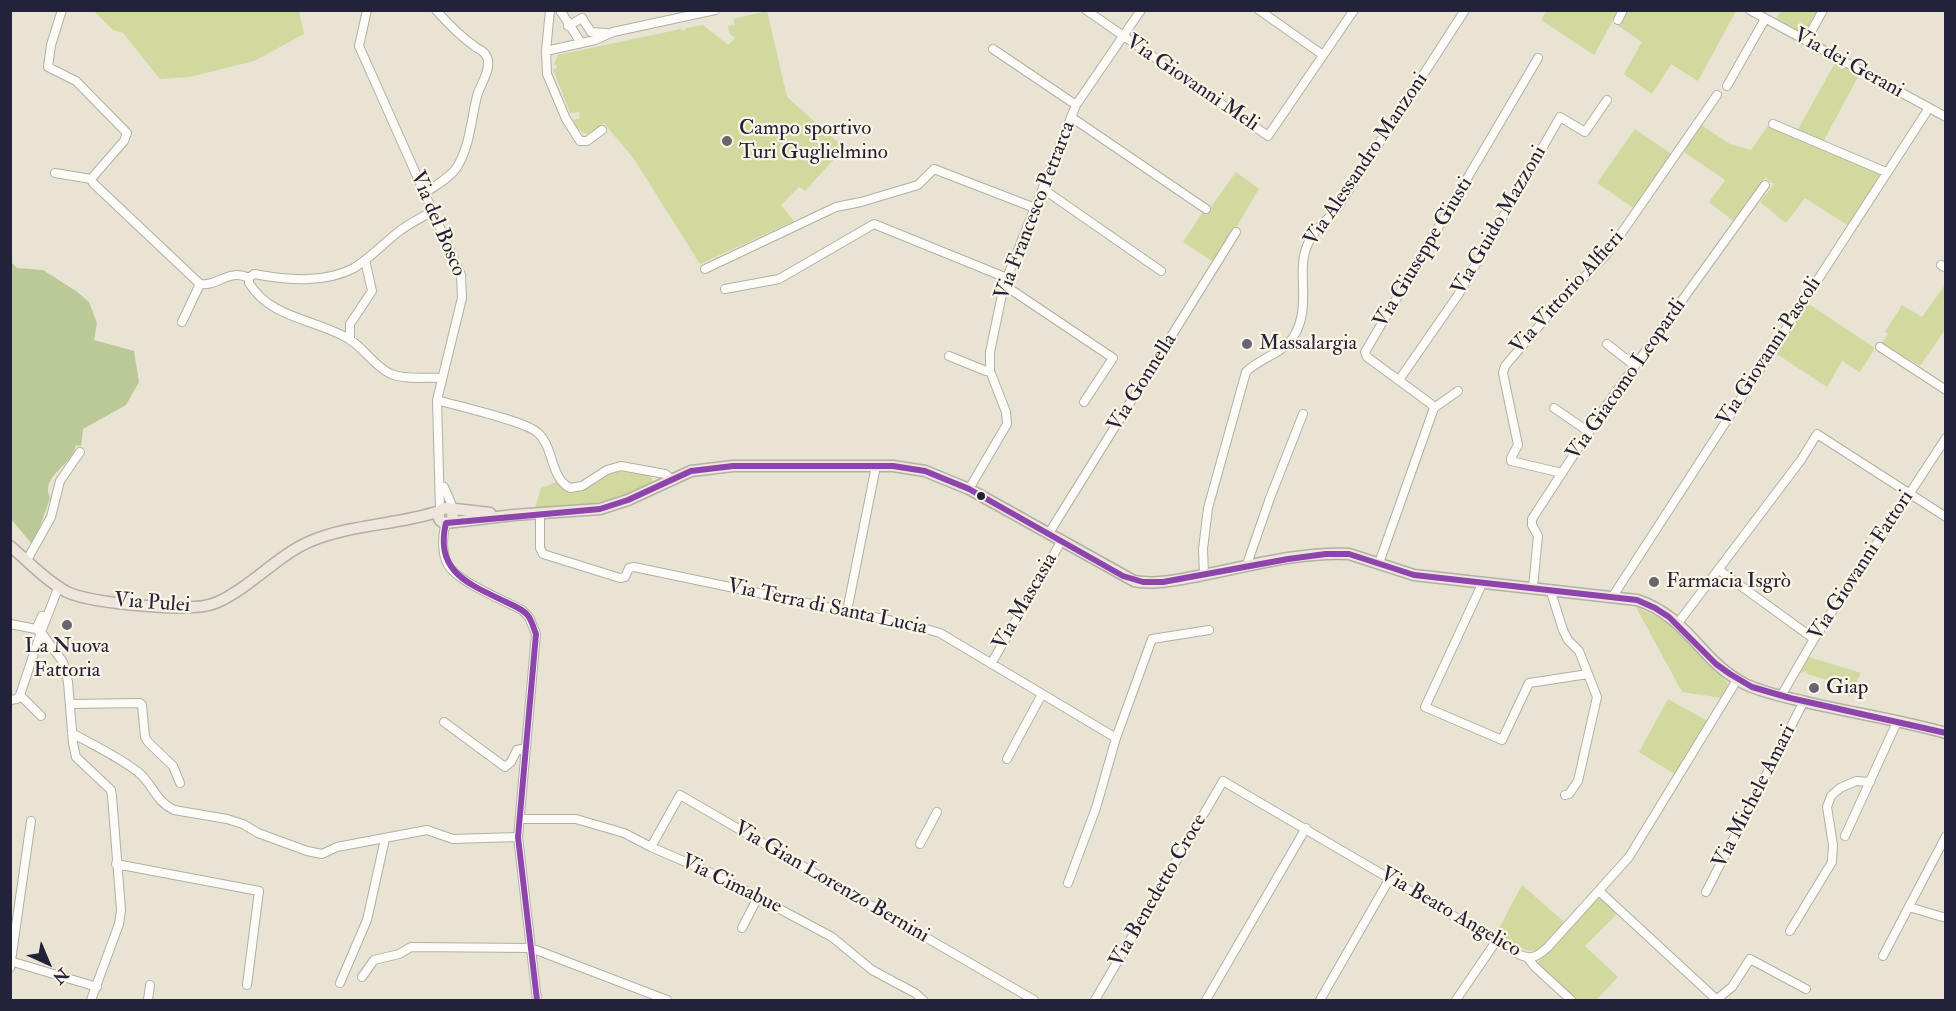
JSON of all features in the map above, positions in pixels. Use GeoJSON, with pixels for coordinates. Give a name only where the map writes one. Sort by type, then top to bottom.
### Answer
{"type":"FeatureCollection","features":[{"type":"Feature","properties":{"kind":"main road"},"geometry":{"type":"LineString","coordinates":[[445,516],[586,511],[614,505],[691,471],[733,466],[908,468],[925,471],[969,489],[1134,580],[1162,582],[1326,554],[1349,554],[1414,574],[1613,596],[1649,604],[1659,609],[1678,623],[1712,660],[1737,680],[1764,692],[1946,733]]}},
{"type":"Feature","properties":{"kind":"main road"},"geometry":{"type":"LineString","coordinates":[[445,516],[514,515]]}},
{"type":"Feature","properties":{"kind":"main road","name":"Via Pulei"},"geometry":{"type":"LineString","coordinates":[[10,546],[57,585],[77,596],[182,607],[207,606],[223,600],[282,556],[311,541],[350,529],[397,521],[425,522],[445,516]]}},
{"type":"Feature","properties":{"kind":"street"},"geometry":{"type":"LineString","coordinates":[[62,10],[51,45],[48,67],[76,81],[127,133],[124,141],[91,179]]}},
{"type":"Feature","properties":{"kind":"street","name":"Via del Bosco"},"geometry":{"type":"LineString","coordinates":[[367,10],[359,46],[461,275],[463,287],[436,400],[440,475]]}},
{"type":"Feature","properties":{"kind":"street"},"geometry":{"type":"LineString","coordinates":[[425,193],[446,178],[456,168],[461,158],[488,59],[485,53],[461,36],[436,10]]}},
{"type":"Feature","properties":{"kind":"street"},"geometry":{"type":"LineString","coordinates":[[550,10],[546,51],[547,74],[566,119],[577,138],[584,142],[602,130]]}},
{"type":"Feature","properties":{"kind":"street"},"geometry":{"type":"LineString","coordinates":[[560,10],[580,43]]}},
{"type":"Feature","properties":{"kind":"street"},"geometry":{"type":"LineString","coordinates":[[546,51],[595,40],[613,32],[684,14],[715,10]]}},
{"type":"Feature","properties":{"kind":"street","name":"Via Giovanni Meli"},"geometry":{"type":"LineString","coordinates":[[1086,10],[1268,135],[1323,55]]}},
{"type":"Feature","properties":{"kind":"street","name":"Via Francesco Petrarca"},"geometry":{"type":"LineString","coordinates":[[969,489],[1007,424],[1006,412],[990,370],[991,338],[1006,281],[1076,105],[1141,10]]}},
{"type":"Feature","properties":{"kind":"street"},"geometry":{"type":"LineString","coordinates":[[1259,10],[1323,55],[1354,10]]}},
{"type":"Feature","properties":{"kind":"street","name":"Via Alessandro Manzoni"},"geometry":{"type":"LineString","coordinates":[[1204,575],[1203,549],[1208,508],[1246,372],[1251,366],[1288,344],[1293,337],[1302,317],[1306,247],[1312,235],[1336,210],[1465,10]]}},
{"type":"Feature","properties":{"kind":"street"},"geometry":{"type":"LineString","coordinates":[[1618,20],[1623,10]]}},
{"type":"Feature","properties":{"kind":"street","name":"Via dei Gerani"},"geometry":{"type":"LineString","coordinates":[[1750,10],[1946,117]]}},
{"type":"Feature","properties":{"kind":"street"},"geometry":{"type":"LineString","coordinates":[[1806,42],[1823,10]]}},
{"type":"Feature","properties":{"kind":"street"},"geometry":{"type":"LineString","coordinates":[[568,26],[582,18],[591,32],[613,32]]}},
{"type":"Feature","properties":{"kind":"street"},"geometry":{"type":"LineString","coordinates":[[1727,86],[1765,19]]}},
{"type":"Feature","properties":{"kind":"street"},"geometry":{"type":"LineString","coordinates":[[993,49],[1076,105]]}},
{"type":"Feature","properties":{"kind":"street","name":"Via Giuseppe Giusti"},"geometry":{"type":"LineString","coordinates":[[1434,408],[1367,357],[1365,352],[1538,58]]}},
{"type":"Feature","properties":{"kind":"street","name":"Via Vittorio Alfieri"},"geometry":{"type":"LineString","coordinates":[[1562,473],[1511,461],[1518,445],[1503,373],[1505,366],[1557,305],[1607,254],[1717,95]]}},
{"type":"Feature","properties":{"kind":"street","name":"Via Guido Mazzoni"},"geometry":{"type":"LineString","coordinates":[[1399,380],[1458,295],[1560,117],[1585,132],[1607,100]]}},
{"type":"Feature","properties":{"kind":"street","name":"Via Giovanni Pascoli"},"geometry":{"type":"LineString","coordinates":[[1613,596],[1929,108]]}},
{"type":"Feature","properties":{"kind":"street"},"geometry":{"type":"LineString","coordinates":[[1071,117],[1206,209]]}},
{"type":"Feature","properties":{"kind":"street"},"geometry":{"type":"LineString","coordinates":[[1773,124],[1886,172]]}},
{"type":"Feature","properties":{"kind":"street"},"geometry":{"type":"LineString","coordinates":[[705,268],[830,209],[918,184],[934,169],[1035,208]]}},
{"type":"Feature","properties":{"kind":"street"},"geometry":{"type":"LineString","coordinates":[[55,173],[91,179],[200,284],[208,284],[231,275],[242,275],[249,278]]}},
{"type":"Feature","properties":{"kind":"street","name":"Via Giacomo Leopardi"},"geometry":{"type":"LineString","coordinates":[[1533,587],[1538,536],[1532,525],[1532,519],[1635,366],[1765,185]]}},
{"type":"Feature","properties":{"kind":"street"},"geometry":{"type":"LineString","coordinates":[[1043,189],[1161,271]]}},
{"type":"Feature","properties":{"kind":"street"},"geometry":{"type":"LineString","coordinates":[[249,278],[254,274],[293,280],[340,273],[353,268],[399,231],[433,211]]}},
{"type":"Feature","properties":{"kind":"street"},"geometry":{"type":"LineString","coordinates":[[725,290],[779,279],[874,224],[1006,281],[1113,358],[1084,402]]}},
{"type":"Feature","properties":{"kind":"street","name":"Via Gonnella"},"geometry":{"type":"LineString","coordinates":[[1049,533],[1236,232]]}},
{"type":"Feature","properties":{"kind":"street"},"geometry":{"type":"LineString","coordinates":[[350,340],[350,324],[372,291],[365,260]]}},
{"type":"Feature","properties":{"kind":"street"},"geometry":{"type":"LineString","coordinates":[[249,278],[252,289],[266,302],[294,317],[350,340],[378,366],[394,375],[442,378]]}},
{"type":"Feature","properties":{"kind":"street"},"geometry":{"type":"LineString","coordinates":[[182,322],[200,284]]}},
{"type":"Feature","properties":{"kind":"street"},"geometry":{"type":"LineString","coordinates":[[1607,344],[1635,366]]}},
{"type":"Feature","properties":{"kind":"street"},"geometry":{"type":"LineString","coordinates":[[1880,347],[1946,390]]}},
{"type":"Feature","properties":{"kind":"street"},"geometry":{"type":"LineString","coordinates":[[949,356],[986,371],[990,370]]}},
{"type":"Feature","properties":{"kind":"street"},"geometry":{"type":"LineString","coordinates":[[1378,563],[1434,408],[1458,391]]}},
{"type":"Feature","properties":{"kind":"street"},"geometry":{"type":"LineString","coordinates":[[436,400],[523,425],[538,432],[545,442],[561,480],[570,488],[582,486],[607,470],[621,466],[665,474],[672,479]]}},
{"type":"Feature","properties":{"kind":"street"},"geometry":{"type":"LineString","coordinates":[[1554,408],[1589,432]]}},
{"type":"Feature","properties":{"kind":"street"},"geometry":{"type":"LineString","coordinates":[[1246,567],[1303,414]]}},
{"type":"Feature","properties":{"kind":"street"},"geometry":{"type":"LineString","coordinates":[[1678,623],[1801,460],[1817,434],[1946,517]]}},
{"type":"Feature","properties":{"kind":"street","name":"Via Giovanni Fattori"},"geometry":{"type":"LineString","coordinates":[[1781,696],[1814,639],[1946,438]]}},
{"type":"Feature","properties":{"kind":"street"},"geometry":{"type":"LineString","coordinates":[[27,560],[51,517],[63,474],[80,452]]}},
{"type":"Feature","properties":{"kind":"street"},"geometry":{"type":"LineString","coordinates":[[847,611],[876,466]]}},
{"type":"Feature","properties":{"kind":"street"},"geometry":{"type":"LineString","coordinates":[[440,475],[445,516]]}},
{"type":"Feature","properties":{"kind":"street"},"geometry":{"type":"LineString","coordinates":[[440,475],[446,494],[444,532],[446,562],[456,573],[522,610],[529,617],[536,634],[518,837],[537,1000]]}},
{"type":"Feature","properties":{"kind":"street","name":"Via Terra di Santa Lucia"},"geometry":{"type":"LineString","coordinates":[[540,513],[540,548],[543,554],[621,578],[625,577],[629,568],[634,567],[847,611],[940,633],[1116,738]]}},
{"type":"Feature","properties":{"kind":"street","name":"Via Mascasia"},"geometry":{"type":"LineString","coordinates":[[991,664],[1062,540]]}},
{"type":"Feature","properties":{"kind":"street"},"geometry":{"type":"LineString","coordinates":[[1719,570],[1814,639]]}},
{"type":"Feature","properties":{"kind":"street"},"geometry":{"type":"LineString","coordinates":[[1484,582],[1425,707],[1502,740],[1529,683],[1588,674]]}},
{"type":"Feature","properties":{"kind":"street"},"geometry":{"type":"LineString","coordinates":[[10,700],[17,699],[20,695],[39,631],[57,585]]}},
{"type":"Feature","properties":{"kind":"street"},"geometry":{"type":"LineString","coordinates":[[1550,589],[1563,630],[1568,640],[1579,651],[1597,697],[1578,781],[1569,794],[1565,795]]}},
{"type":"Feature","properties":{"kind":"street"},"geometry":{"type":"LineString","coordinates":[[10,624],[39,631],[63,662],[68,682],[72,733],[78,760],[111,790],[121,910],[119,924],[91,1000]]}},
{"type":"Feature","properties":{"kind":"street"},"geometry":{"type":"LineString","coordinates":[[1068,884],[1096,808],[1116,738],[1152,639],[1209,630]]}},
{"type":"Feature","properties":{"kind":"street","name":"Via Beato Angelico"},"geometry":{"type":"LineString","coordinates":[[1223,781],[1528,958],[1536,957],[1548,947],[1629,857],[1737,680]]}},
{"type":"Feature","properties":{"kind":"street"},"geometry":{"type":"LineString","coordinates":[[1007,759],[1042,694]]}},
{"type":"Feature","properties":{"kind":"street"},"geometry":{"type":"LineString","coordinates":[[20,695],[41,716]]}},
{"type":"Feature","properties":{"kind":"street","name":"Via Michele Amari"},"geometry":{"type":"LineString","coordinates":[[1706,892],[1804,701]]}},
{"type":"Feature","properties":{"kind":"street"},"geometry":{"type":"LineString","coordinates":[[70,704],[140,703],[145,737],[173,766],[180,783]]}},
{"type":"Feature","properties":{"kind":"street"},"geometry":{"type":"LineString","coordinates":[[444,722],[505,767],[517,750],[526,748]]}},
{"type":"Feature","properties":{"kind":"street"},"geometry":{"type":"LineString","coordinates":[[1845,836],[1897,722]]}},
{"type":"Feature","properties":{"kind":"street"},"geometry":{"type":"LineString","coordinates":[[72,733],[139,773],[159,800],[174,810],[227,819],[307,851],[322,854],[337,847],[427,830],[453,839],[518,837]]}},
{"type":"Feature","properties":{"kind":"street","name":"Via Benedetto Croce"},"geometry":{"type":"LineString","coordinates":[[1095,1000],[1223,781]]}},
{"type":"Feature","properties":{"kind":"street"},"geometry":{"type":"LineString","coordinates":[[1790,931],[1831,866],[1833,845],[1827,807],[1832,796],[1840,788],[1856,781],[1870,782]]}},
{"type":"Feature","properties":{"kind":"street","name":"Via Gian Lorenzo Bernini"},"geometry":{"type":"LineString","coordinates":[[651,847],[680,795],[1034,1000]]}},
{"type":"Feature","properties":{"kind":"street"},"geometry":{"type":"LineString","coordinates":[[920,844],[937,812]]}},
{"type":"Feature","properties":{"kind":"street","name":"Via Cimabue"},"geometry":{"type":"LineString","coordinates":[[520,819],[576,819],[624,833],[718,876],[832,937],[872,970],[915,993],[923,1000]]}},
{"type":"Feature","properties":{"kind":"street"},"geometry":{"type":"LineString","coordinates":[[31,821],[11,964],[97,987]]}},
{"type":"Feature","properties":{"kind":"street"},"geometry":{"type":"LineString","coordinates":[[1206,1000],[1306,828]]}},
{"type":"Feature","properties":{"kind":"street"},"geometry":{"type":"LineString","coordinates":[[1883,956],[1946,836]]}},
{"type":"Feature","properties":{"kind":"street"},"geometry":{"type":"LineString","coordinates":[[340,983],[367,920],[385,839]]}},
{"type":"Feature","properties":{"kind":"street"},"geometry":{"type":"LineString","coordinates":[[117,864],[259,891],[247,985]]}},
{"type":"Feature","properties":{"kind":"street"},"geometry":{"type":"LineString","coordinates":[[1320,1000],[1390,878]]}},
{"type":"Feature","properties":{"kind":"street"},"geometry":{"type":"LineString","coordinates":[[1599,891],[1716,1000],[1732,987],[1750,959],[1806,989]]}},
{"type":"Feature","properties":{"kind":"street"},"geometry":{"type":"LineString","coordinates":[[742,928],[758,897]]}},
{"type":"Feature","properties":{"kind":"street"},"geometry":{"type":"LineString","coordinates":[[1909,907],[1946,918]]}},
{"type":"Feature","properties":{"kind":"street"},"geometry":{"type":"LineString","coordinates":[[1456,1000],[1497,940]]}},
{"type":"Feature","properties":{"kind":"street"},"geometry":{"type":"LineString","coordinates":[[362,977],[374,960],[399,954],[411,947],[531,948],[667,1000]]}},
{"type":"Feature","properties":{"kind":"street"},"geometry":{"type":"LineString","coordinates":[[1528,958],[1571,1000]]}},
{"type":"Feature","properties":{"kind":"street"},"geometry":{"type":"LineString","coordinates":[[148,1000],[150,984]]}},
{"type":"Feature","properties":{"kind":"green space"},"geometry":{"type":"Polygon","coordinates":[[[94,11],[299,11],[304,34],[254,61],[190,77],[160,79],[123,33],[113,30],[94,11]]]}},
{"type":"Feature","properties":{"kind":"green space","name":"Campo sportivo Turi Guglielmino"},"geometry":{"type":"Polygon","coordinates":[[[767,11],[787,97],[844,148],[805,191],[799,187],[781,205],[794,221],[700,264],[634,159],[604,123],[587,134],[577,126],[573,120],[580,118],[579,112],[570,113],[553,69],[556,69],[557,65],[554,64],[558,55],[681,29],[684,31],[686,28],[703,25],[728,45],[735,38],[730,34],[728,26],[735,25],[733,19],[767,11]]]}},
{"type":"Feature","properties":{"kind":"green space"},"geometry":{"type":"Polygon","coordinates":[[[1546,11],[1618,11],[1594,55],[1541,20],[1546,11]]]}},
{"type":"Feature","properties":{"kind":"green space"},"geometry":{"type":"Polygon","coordinates":[[[1626,11],[1736,11],[1698,81],[1671,64],[1652,94],[1624,74],[1642,42],[1617,25],[1626,11]]]}},
{"type":"Feature","properties":{"kind":"green space"},"geometry":{"type":"Polygon","coordinates":[[[1781,11],[1818,11],[1805,37],[1775,21],[1781,11]]]}},
{"type":"Feature","properties":{"kind":"green space"},"geometry":{"type":"Polygon","coordinates":[[[1835,63],[1859,75],[1823,142],[1797,131],[1835,63]]]}},
{"type":"Feature","properties":{"kind":"green space"},"geometry":{"type":"Polygon","coordinates":[[[1701,125],[1730,144],[1751,150],[1768,126],[1880,175],[1849,226],[1805,198],[1786,223],[1760,202],[1774,184],[1765,178],[1733,221],[1709,202],[1725,180],[1684,152],[1684,148],[1701,125]]]}},
{"type":"Feature","properties":{"kind":"green space"},"geometry":{"type":"Polygon","coordinates":[[[1635,129],[1673,155],[1635,209],[1597,183],[1635,129]]]}},
{"type":"Feature","properties":{"kind":"green space"},"geometry":{"type":"Polygon","coordinates":[[[1236,172],[1259,189],[1215,263],[1183,242],[1203,212],[1206,214],[1236,172]]]}},
{"type":"Feature","properties":{"kind":"green space"},"geometry":{"type":"Polygon","coordinates":[[[10,261],[17,268],[43,270],[89,302],[97,323],[94,340],[134,351],[139,382],[126,405],[83,429],[81,446],[76,445],[73,453],[49,483],[50,498],[35,541],[31,543],[11,519],[10,261]]]}},
{"type":"Feature","properties":{"kind":"green space"},"geometry":{"type":"Polygon","coordinates":[[[1945,285],[1945,332],[1920,366],[1882,343],[1888,334],[1885,332],[1902,305],[1922,317],[1945,285]]]}},
{"type":"Feature","properties":{"kind":"green space"},"geometry":{"type":"Polygon","coordinates":[[[1807,303],[1875,348],[1860,372],[1842,361],[1827,387],[1775,353],[1807,303]]]}},
{"type":"Feature","properties":{"kind":"green space"},"geometry":{"type":"Polygon","coordinates":[[[618,471],[651,476],[653,481],[633,492],[597,503],[535,508],[541,488],[557,482],[564,489],[579,492],[618,471]]]}},
{"type":"Feature","properties":{"kind":"green space"},"geometry":{"type":"Polygon","coordinates":[[[1636,607],[1667,622],[1682,634],[1727,682],[1728,687],[1722,698],[1682,692],[1636,607]]]}},
{"type":"Feature","properties":{"kind":"green space"},"geometry":{"type":"Polygon","coordinates":[[[1809,657],[1861,673],[1849,697],[1841,684],[1807,674],[1806,671],[1800,673],[1809,657]]]}},
{"type":"Feature","properties":{"kind":"green space"},"geometry":{"type":"Polygon","coordinates":[[[1668,699],[1708,721],[1676,775],[1639,752],[1668,699]]]}},
{"type":"Feature","properties":{"kind":"green space"},"geometry":{"type":"Polygon","coordinates":[[[1522,885],[1564,922],[1546,942],[1533,950],[1519,947],[1496,934],[1522,885]]]}},
{"type":"Feature","properties":{"kind":"green space"},"geometry":{"type":"Polygon","coordinates":[[[1598,897],[1601,897],[1618,913],[1585,946],[1618,977],[1596,1000],[1575,1000],[1539,966],[1538,962],[1598,897]]]}},
{"type":"Feature","properties":{"kind":"transit line"},"geometry":{"type":"LineString","coordinates":[[537,1000],[518,837],[536,634],[527,614],[479,589],[458,574],[450,565],[445,553],[446,523],[600,509],[628,500],[691,471],[733,466],[893,466],[925,471],[969,489],[1123,576],[1143,582],[1163,582],[1288,559],[1326,554],[1349,554],[1414,575],[1637,600],[1669,617],[1716,664],[1752,687],[1790,698],[1946,733]]}},
{"type":"Feature","properties":{"kind":"place","name":"Campo sportivo Turi Guglielmino"},"geometry":{"type":"Point","coordinates":[727,141]}},
{"type":"Feature","properties":{"kind":"place","name":"Massalargia"},"geometry":{"type":"Point","coordinates":[1247,344]}},
{"type":"Feature","properties":{"kind":"place","name":"Farmacia Isgrò"},"geometry":{"type":"Point","coordinates":[1654,582]}},
{"type":"Feature","properties":{"kind":"place","name":"La Nuova Fattoria"},"geometry":{"type":"Point","coordinates":[67,625]}},
{"type":"Feature","properties":{"kind":"place","name":"Giap"},"geometry":{"type":"Point","coordinates":[1814,688]}}]}
